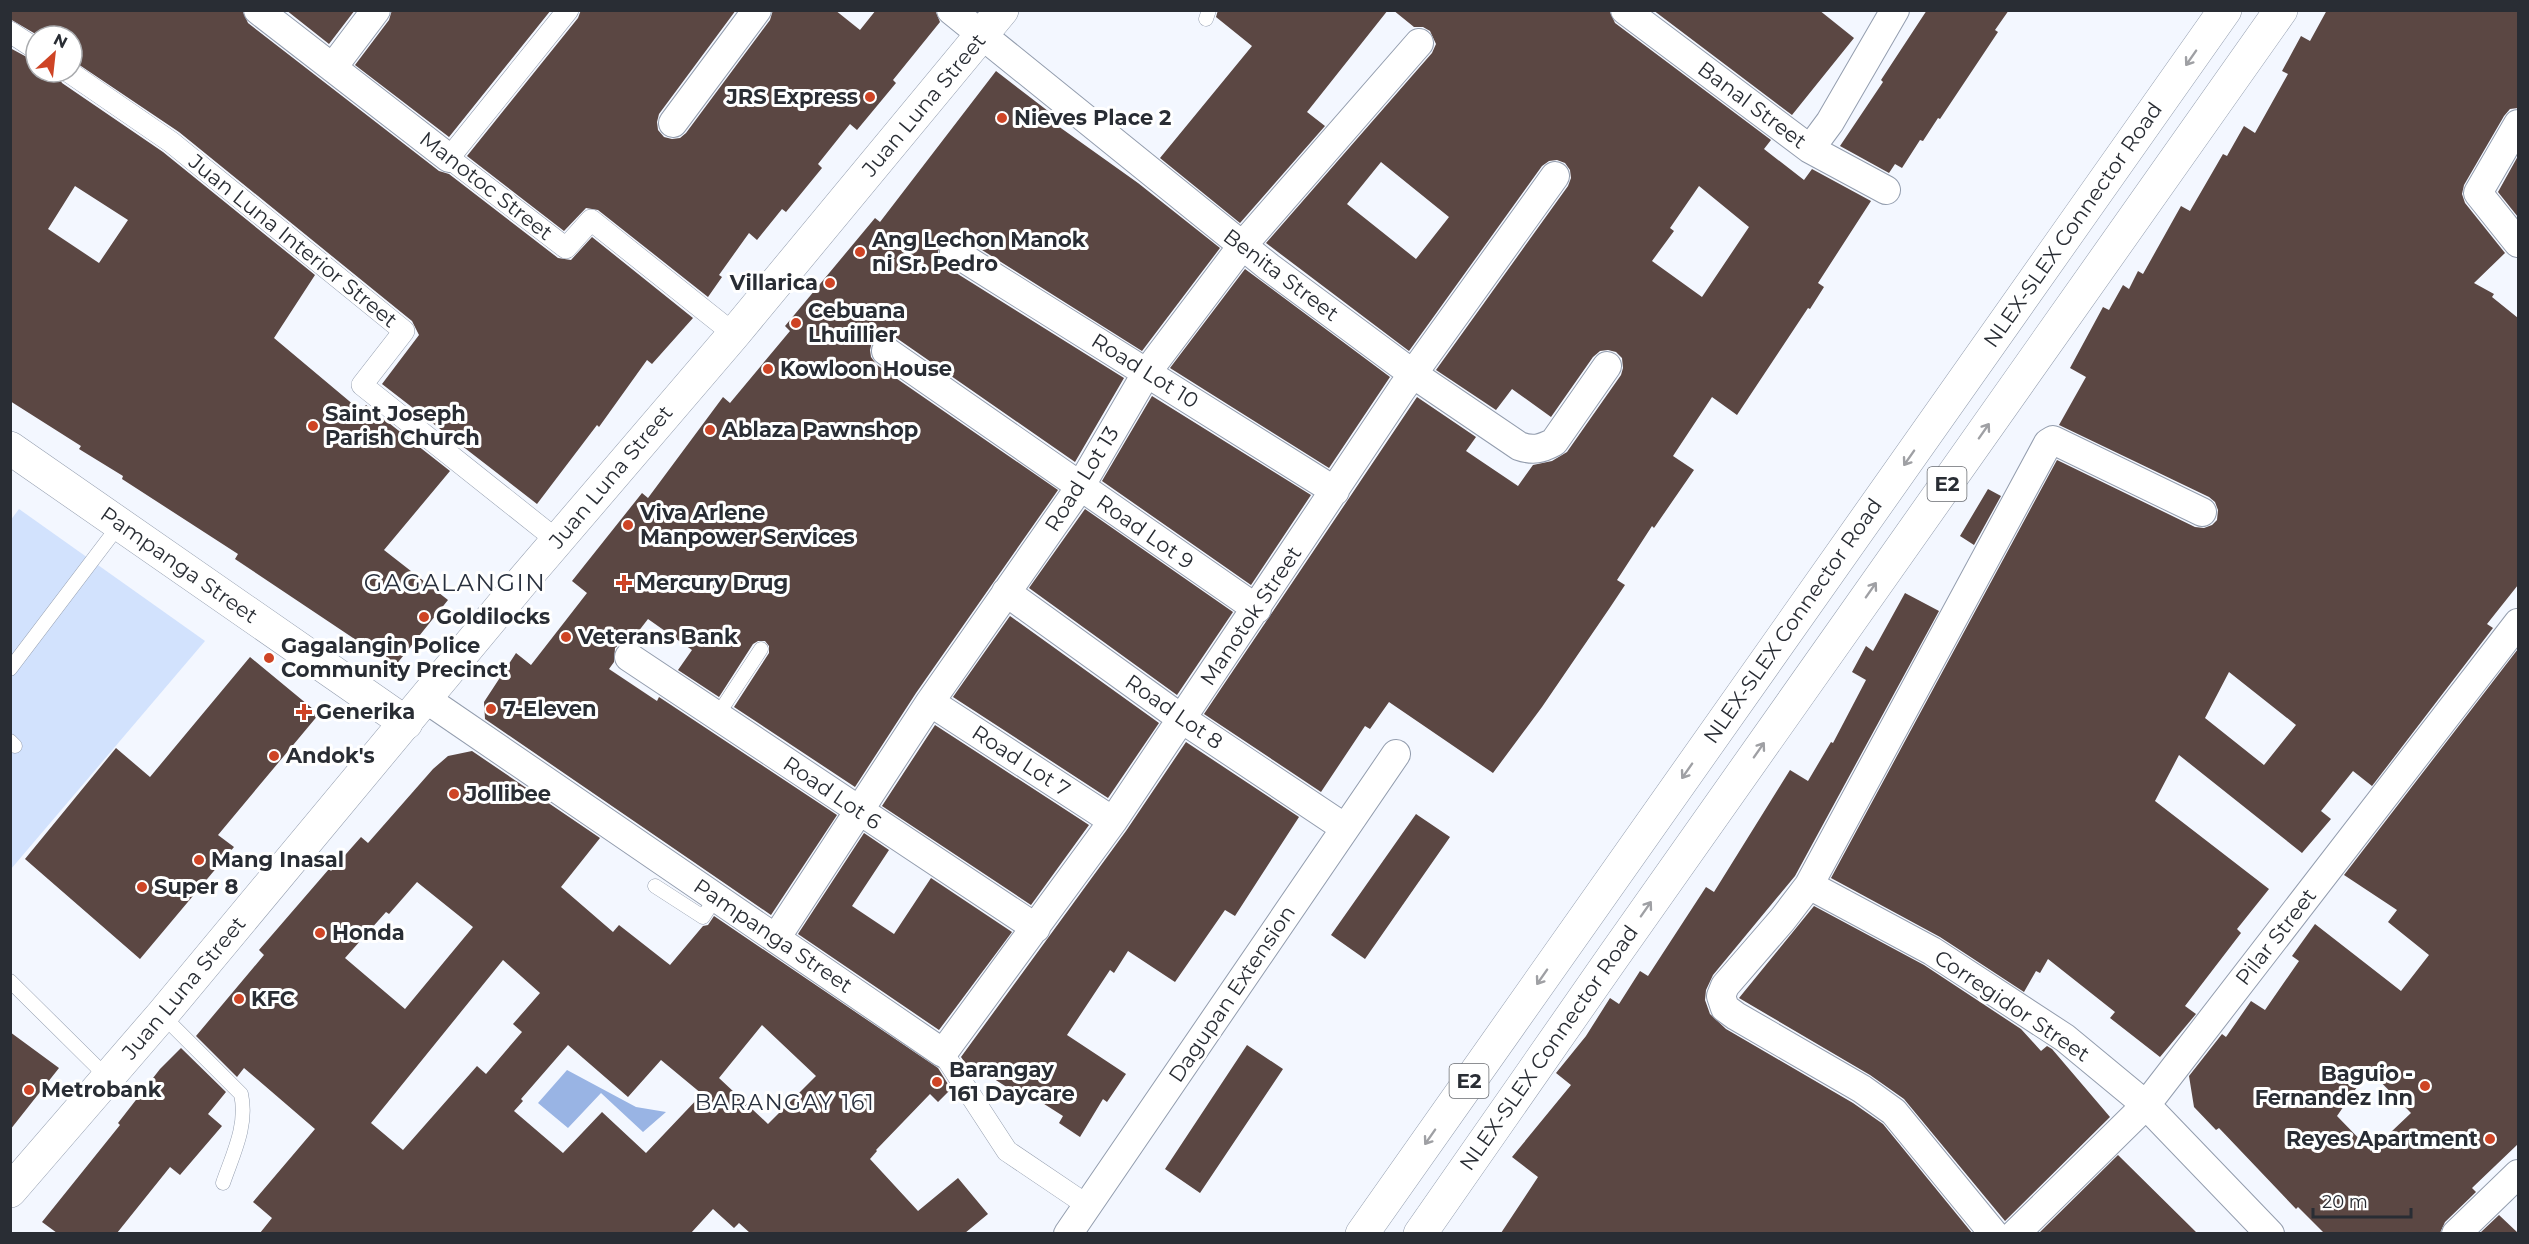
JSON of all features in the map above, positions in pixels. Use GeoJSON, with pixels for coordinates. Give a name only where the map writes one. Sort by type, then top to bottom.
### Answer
{"type":"FeatureCollection","features":[{"type":"Feature","properties":{"kind":"main road","name":"NLEX-SLEX Connector Road"},"geometry":{"type":"LineString","coordinates":[[1362,1233],[2225,10]]}},
{"type":"Feature","properties":{"kind":"main road","name":"NLEX-SLEX Connector Road"},"geometry":{"type":"LineString","coordinates":[[1420,1233],[2281,10]]}},
{"type":"Feature","properties":{"kind":"main road","name":"Juan Luna Street"},"geometry":{"type":"LineString","coordinates":[[10,1191],[162,1015],[993,23]]}},
{"type":"Feature","properties":{"kind":"main road","name":"Pampanga Street"},"geometry":{"type":"LineString","coordinates":[[10,448],[406,723]]}},
{"type":"Feature","properties":{"kind":"street","name":"Manotoc Street"},"geometry":{"type":"LineString","coordinates":[[258,10],[566,248],[591,220],[734,334]]}},
{"type":"Feature","properties":{"kind":"street"},"geometry":{"type":"LineString","coordinates":[[333,68],[376,10]]}},
{"type":"Feature","properties":{"kind":"street"},"geometry":{"type":"LineString","coordinates":[[449,158],[568,10]]}},
{"type":"Feature","properties":{"kind":"street"},"geometry":{"type":"LineString","coordinates":[[673,123],[757,10]]}},
{"type":"Feature","properties":{"kind":"street","name":"Benita Street"},"geometry":{"type":"LineString","coordinates":[[951,10],[993,23],[1242,246],[1413,374],[1519,446],[1531,450],[1554,442],[1607,366]]}},
{"type":"Feature","properties":{"kind":"street","name":"Banal Street"},"geometry":{"type":"LineString","coordinates":[[1626,10],[1810,149],[1886,190]]}},
{"type":"Feature","properties":{"kind":"street"},"geometry":{"type":"LineString","coordinates":[[1810,149],[1830,122],[1895,10]]}},
{"type":"Feature","properties":{"kind":"street"},"geometry":{"type":"LineString","coordinates":[[10,32],[24,42]]}},
{"type":"Feature","properties":{"kind":"street","name":"Road Lot 13"},"geometry":{"type":"LineString","coordinates":[[776,939],[930,702],[1080,487],[1147,372],[1242,246],[1419,43]]}},
{"type":"Feature","properties":{"kind":"street","name":"Juan Luna Interior Street"},"geometry":{"type":"LineString","coordinates":[[84,82],[171,142],[404,331],[362,385],[558,541]]}},
{"type":"Feature","properties":{"kind":"street"},"geometry":{"type":"LineString","coordinates":[[2518,124],[2478,193],[2518,243]]}},
{"type":"Feature","properties":{"kind":"street","name":"Manotok Street"},"geometry":{"type":"LineString","coordinates":[[943,1053],[1113,821],[1413,374],[1555,176]]}},
{"type":"Feature","properties":{"kind":"street","name":"Road Lot 10"},"geometry":{"type":"LineString","coordinates":[[954,252],[1335,491]]}},
{"type":"Feature","properties":{"kind":"street","name":"Road Lot 9"},"geometry":{"type":"LineString","coordinates":[[886,351],[1257,609]]}},
{"type":"Feature","properties":{"kind":"street"},"geometry":{"type":"LineString","coordinates":[[1994,1233],[1894,1112],[1862,1089],[1725,1008],[1721,1001],[1725,986],[1809,885],[2048,443],[2053,440],[2202,512]]}},
{"type":"Feature","properties":{"kind":"street","name":"Road Lot 8"},"geometry":{"type":"LineString","coordinates":[[1006,592],[1182,719],[1345,828]]}},
{"type":"Feature","properties":{"kind":"street","name":"Pilar Street"},"geometry":{"type":"LineString","coordinates":[[2015,1233],[2146,1105],[2518,623]]}},
{"type":"Feature","properties":{"kind":"street","name":"Road Lot 6"},"geometry":{"type":"LineString","coordinates":[[629,657],[1036,928]]}},
{"type":"Feature","properties":{"kind":"street","name":"Pampanga Street"},"geometry":{"type":"LineString","coordinates":[[426,699],[943,1053],[1007,1151],[1087,1205]]}},
{"type":"Feature","properties":{"kind":"street","name":"Road Lot 7"},"geometry":{"type":"LineString","coordinates":[[930,702],[1113,821]]}},
{"type":"Feature","properties":{"kind":"street","name":"Dagupan Extension"},"geometry":{"type":"LineString","coordinates":[[1068,1233],[1396,754]]}},
{"type":"Feature","properties":{"kind":"street","name":"Corregidor Street"},"geometry":{"type":"LineString","coordinates":[[1809,885],[1932,951],[2065,1038],[2146,1105],[2270,1233]]}},
{"type":"Feature","properties":{"kind":"street"},"geometry":{"type":"LineString","coordinates":[[2456,1233],[2518,1174]]}},
{"type":"Feature","properties":{"kind":"lane"},"geometry":{"type":"LineString","coordinates":[[10,669],[120,525]]}},
{"type":"Feature","properties":{"kind":"lane"},"geometry":{"type":"LineString","coordinates":[[717,716],[761,649]]}},
{"type":"Feature","properties":{"kind":"lane"},"geometry":{"type":"LineString","coordinates":[[655,886],[703,916],[716,897]]}},
{"type":"Feature","properties":{"kind":"lane"},"geometry":{"type":"LineString","coordinates":[[10,981],[108,1078]]}},
{"type":"Feature","properties":{"kind":"lane"},"geometry":{"type":"LineString","coordinates":[[162,1015],[241,1094],[244,1108],[242,1126],[223,1183]]}},
{"type":"Feature","properties":{"kind":"shaded area"},"geometry":{"type":"Polygon","coordinates":[[[19,509],[205,641],[11,869],[10,521],[19,509]]]}},
{"type":"Feature","properties":{"kind":"shaded area"},"geometry":{"type":"Polygon","coordinates":[[[567,1070],[636,1107],[666,1112],[643,1132],[601,1093],[568,1128],[538,1103],[567,1070]]]}},
{"type":"Feature","properties":{"kind":"building"},"geometry":{"type":"Polygon","coordinates":[[[10,10],[242,10],[248,23],[439,171],[449,174],[558,258],[571,260],[592,237],[693,318],[652,364],[647,360],[599,427],[597,425],[537,504],[382,384],[419,335],[412,321],[179,132],[84,68],[84,24],[24,24],[24,27],[10,19],[10,10]]]}},
{"type":"Feature","properties":{"kind":"building"},"geometry":{"type":"Polygon","coordinates":[[[286,10],[355,10],[329,44],[286,10]]]}},
{"type":"Feature","properties":{"kind":"building"},"geometry":{"type":"Polygon","coordinates":[[[392,10],[551,10],[449,137],[355,65],[389,20],[392,10]]]}},
{"type":"Feature","properties":{"kind":"building"},"geometry":{"type":"Polygon","coordinates":[[[581,10],[736,10],[659,114],[658,130],[664,137],[672,139],[680,138],[686,133],[770,20],[773,10],[835,10],[860,30],[876,10],[935,10],[940,22],[893,80],[896,83],[857,130],[850,124],[818,164],[822,168],[786,212],[782,209],[757,240],[749,233],[719,275],[722,277],[708,297],[598,210],[586,208],[564,231],[467,156],[578,18],[581,10]]]}},
{"type":"Feature","properties":{"kind":"building"},"geometry":{"type":"Polygon","coordinates":[[[1218,10],[1388,10],[1307,112],[1325,126],[1240,223],[1160,158],[1252,46],[1216,17],[1218,10]]]}},
{"type":"Feature","properties":{"kind":"building"},"geometry":{"type":"Polygon","coordinates":[[[1393,10],[1609,10],[1615,23],[1771,140],[1764,149],[1804,180],[1812,169],[1871,201],[1818,283],[1824,287],[1737,415],[1712,397],[1673,456],[1694,470],[1654,528],[1652,526],[1617,580],[1625,585],[1542,707],[1493,773],[1389,702],[1370,729],[1365,726],[1321,792],[1204,714],[1417,397],[1476,437],[1466,451],[1518,486],[1533,465],[1552,461],[1567,452],[1621,375],[1623,368],[1622,358],[1616,352],[1600,351],[1593,357],[1551,417],[1512,389],[1496,410],[1436,370],[1568,186],[1571,178],[1570,170],[1565,163],[1557,160],[1549,161],[1542,166],[1409,351],[1266,243],[1432,53],[1436,44],[1430,31],[1423,27],[1414,27],[1393,10]],[[1381,162],[1347,204],[1416,259],[1449,217],[1381,162]],[[1699,186],[1670,228],[1674,231],[1652,261],[1702,297],[1749,227],[1699,186]]]}},
{"type":"Feature","properties":{"kind":"building"},"geometry":{"type":"Polygon","coordinates":[[[1653,10],[1819,10],[1854,38],[1792,115],[1653,10]]]}},
{"type":"Feature","properties":{"kind":"building"},"geometry":{"type":"Polygon","coordinates":[[[1927,10],[2009,10],[1995,30],[1998,32],[1940,119],[1938,118],[1923,141],[1920,140],[1902,168],[1895,164],[1889,173],[1840,146],[1927,10]]]}},
{"type":"Feature","properties":{"kind":"building"},"geometry":{"type":"Polygon","coordinates":[[[2327,10],[2518,10],[2518,108],[2510,109],[2504,116],[2464,185],[2462,194],[2465,203],[2505,253],[2474,283],[2494,294],[2492,297],[2518,318],[2518,585],[2487,624],[2493,628],[2372,786],[2353,771],[2321,811],[2331,819],[2302,853],[2179,755],[2155,801],[2269,889],[2237,929],[2241,933],[2185,1006],[2196,1014],[2160,1057],[2110,1018],[2115,1012],[2048,959],[2040,973],[2036,971],[2024,992],[1940,937],[1831,878],[2057,460],[2195,527],[2204,528],[2217,520],[2218,510],[2215,502],[2209,497],[2059,425],[2086,377],[2070,368],[2103,307],[2109,310],[2123,285],[2129,289],[2138,271],[2143,274],[2181,206],[2190,211],[2223,154],[2227,156],[2244,126],[2255,133],[2288,74],[2282,71],[2301,36],[2310,41],[2327,10]],[[2229,672],[2205,718],[2264,765],[2296,725],[2229,672]]]}},
{"type":"Feature","properties":{"kind":"building"},"geometry":{"type":"Polygon","coordinates":[[[10,48],[24,56],[24,84],[63,84],[163,152],[315,275],[274,338],[361,411],[366,405],[450,471],[384,550],[448,600],[395,666],[235,559],[238,554],[122,479],[123,476],[79,449],[81,446],[10,401],[10,48]],[[75,186],[48,229],[99,263],[128,220],[75,186]]]}},
{"type":"Feature","properties":{"kind":"building"},"geometry":{"type":"Polygon","coordinates":[[[996,71],[1048,111],[1044,116],[1138,183],[1220,248],[1142,351],[963,238],[947,237],[940,243],[938,252],[945,266],[1124,378],[1075,462],[895,337],[880,336],[872,342],[871,357],[877,365],[1058,490],[916,693],[855,787],[734,707],[769,653],[769,646],[765,641],[753,644],[719,697],[678,670],[692,650],[648,619],[631,641],[622,642],[615,648],[614,662],[609,669],[657,701],[659,697],[837,815],[771,915],[485,719],[484,702],[516,653],[531,665],[587,593],[572,581],[642,493],[648,498],[723,397],[730,403],[790,331],[785,326],[875,218],[880,222],[996,71]]]}},
{"type":"Feature","properties":{"kind":"building"},"geometry":{"type":"Polygon","coordinates":[[[2518,156],[2518,217],[2498,192],[2518,156]]]}},
{"type":"Feature","properties":{"kind":"building"},"geometry":{"type":"Polygon","coordinates":[[[1245,269],[1390,377],[1329,468],[1170,368],[1245,269]]]}},
{"type":"Feature","properties":{"kind":"building"},"geometry":{"type":"Polygon","coordinates":[[[1152,396],[1311,495],[1251,585],[1102,481],[1152,396]]]}},
{"type":"Feature","properties":{"kind":"building"},"geometry":{"type":"Polygon","coordinates":[[[1988,489],[2001,496],[1974,545],[1960,536],[1988,489]]]}},
{"type":"Feature","properties":{"kind":"building"},"geometry":{"type":"Polygon","coordinates":[[[1085,509],[1233,612],[1177,695],[1029,588],[1085,509]]]}},
{"type":"Feature","properties":{"kind":"building"},"geometry":{"type":"Polygon","coordinates":[[[1905,593],[1939,611],[1795,876],[1713,975],[1706,990],[1705,1000],[1710,1014],[1726,1029],[1853,1103],[1883,1124],[1972,1233],[1501,1233],[1538,1177],[1512,1157],[1571,1085],[1556,1073],[1586,1036],[1610,998],[1619,1004],[1640,971],[1648,976],[1706,887],[1714,892],[1790,770],[1808,781],[1831,742],[1833,743],[1866,680],[1852,672],[1866,646],[1873,651],[1905,593]]]}},
{"type":"Feature","properties":{"kind":"building"},"geometry":{"type":"Polygon","coordinates":[[[1010,616],[1159,723],[1108,798],[953,697],[1010,616]]]}},
{"type":"Feature","properties":{"kind":"building"},"geometry":{"type":"Polygon","coordinates":[[[2518,649],[2518,1144],[2472,1188],[2476,1192],[2445,1222],[2440,1233],[2324,1233],[2298,1207],[2296,1209],[2219,1128],[2216,1130],[2194,1107],[2189,1076],[2222,1034],[2226,1037],[2251,1001],[2265,1010],[2299,961],[2292,956],[2315,924],[2401,991],[2429,955],[2388,922],[2397,910],[2344,875],[2518,649]],[[2370,1071],[2337,1116],[2371,1151],[2411,1113],[2370,1071]]]}},
{"type":"Feature","properties":{"kind":"building"},"geometry":{"type":"Polygon","coordinates":[[[250,657],[319,714],[218,835],[234,847],[140,959],[25,859],[116,748],[150,777],[250,657]]]}},
{"type":"Feature","properties":{"kind":"building"},"geometry":{"type":"Polygon","coordinates":[[[935,725],[1089,825],[1031,905],[882,806],[935,725]]]}},
{"type":"Feature","properties":{"kind":"building"},"geometry":{"type":"Polygon","coordinates":[[[1186,742],[1299,817],[1235,916],[1225,910],[1175,982],[1128,951],[1114,973],[1110,970],[1067,1035],[1126,1074],[1107,1102],[1103,1099],[1080,1137],[1059,1123],[1063,1116],[1019,1088],[1016,1093],[974,1066],[970,1070],[961,1057],[1126,831],[1186,742]]]}},
{"type":"Feature","properties":{"kind":"building"},"geometry":{"type":"Polygon","coordinates":[[[472,751],[600,838],[561,887],[613,932],[619,925],[670,965],[714,916],[938,1068],[951,1089],[938,1102],[930,1094],[870,1159],[918,1211],[958,1178],[988,1214],[965,1233],[750,1233],[739,1223],[734,1228],[713,1209],[691,1233],[260,1233],[272,1218],[253,1202],[315,1129],[244,1068],[237,1077],[196,1036],[264,955],[259,950],[329,869],[331,871],[361,837],[368,843],[433,769],[448,756],[472,751]],[[417,882],[389,914],[386,912],[345,958],[405,1009],[473,927],[417,882]],[[503,960],[371,1123],[403,1150],[477,1066],[486,1074],[522,1032],[513,1024],[540,993],[503,960]],[[762,1025],[719,1078],[768,1124],[816,1076],[762,1025]],[[568,1045],[521,1099],[523,1101],[514,1111],[563,1153],[602,1112],[646,1153],[702,1094],[661,1060],[628,1097],[568,1045]]]}},
{"type":"Feature","properties":{"kind":"building"},"geometry":{"type":"Polygon","coordinates":[[[1416,814],[1450,837],[1365,959],[1331,935],[1416,814]]]}},
{"type":"Feature","properties":{"kind":"building"},"geometry":{"type":"Polygon","coordinates":[[[864,833],[889,850],[852,906],[894,934],[931,878],[1012,932],[939,1030],[798,934],[864,833]]]}},
{"type":"Feature","properties":{"kind":"building"},"geometry":{"type":"Polygon","coordinates":[[[1814,906],[1924,965],[2021,1029],[2041,1051],[2047,1046],[2052,1049],[2110,1117],[2005,1221],[1904,1099],[1870,1075],[1739,998],[1814,906]]]}},
{"type":"Feature","properties":{"kind":"building"},"geometry":{"type":"Polygon","coordinates":[[[10,1032],[59,1068],[10,1130],[10,1032]]]}},
{"type":"Feature","properties":{"kind":"building"},"geometry":{"type":"Polygon","coordinates":[[[1247,1045],[1283,1069],[1200,1193],[1165,1169],[1247,1045]]]}},
{"type":"Feature","properties":{"kind":"building"},"geometry":{"type":"Polygon","coordinates":[[[181,1048],[226,1092],[208,1114],[222,1126],[180,1175],[170,1167],[117,1233],[57,1233],[42,1222],[120,1125],[118,1123],[160,1069],[181,1048]]]}},
{"type":"Feature","properties":{"kind":"building"},"geometry":{"type":"Polygon","coordinates":[[[2118,1155],[2197,1233],[2039,1233],[2118,1155]]]}},
{"type":"Feature","properties":{"kind":"building"},"geometry":{"type":"Polygon","coordinates":[[[2499,1215],[2518,1233],[2480,1233],[2499,1215]]]}},
{"type":"Feature","properties":{"kind":"place","name":"JRS Express"},"geometry":{"type":"Point","coordinates":[870,97]}},
{"type":"Feature","properties":{"kind":"place","name":"Nieves Place 2"},"geometry":{"type":"Point","coordinates":[1002,118]}},
{"type":"Feature","properties":{"kind":"place","name":"Ang Lechon Manok ni Sr. Pedro"},"geometry":{"type":"Point","coordinates":[860,252]}},
{"type":"Feature","properties":{"kind":"place","name":"Villarica"},"geometry":{"type":"Point","coordinates":[830,283]}},
{"type":"Feature","properties":{"kind":"place","name":"Cebuana Lhuillier"},"geometry":{"type":"Point","coordinates":[796,323]}},
{"type":"Feature","properties":{"kind":"place","name":"Kowloon House"},"geometry":{"type":"Point","coordinates":[768,369]}},
{"type":"Feature","properties":{"kind":"place","name":"Saint Joseph Parish Church"},"geometry":{"type":"Point","coordinates":[313,426]}},
{"type":"Feature","properties":{"kind":"place","name":"Ablaza Pawnshop"},"geometry":{"type":"Point","coordinates":[710,430]}},
{"type":"Feature","properties":{"kind":"place","name":"Viva Arlene Manpower Services"},"geometry":{"type":"Point","coordinates":[628,525]}},
{"type":"Feature","properties":{"kind":"place","name":"Mercury Drug"},"geometry":{"type":"Point","coordinates":[624,583]}},
{"type":"Feature","properties":{"kind":"place","name":"Goldilocks"},"geometry":{"type":"Point","coordinates":[424,617]}},
{"type":"Feature","properties":{"kind":"place","name":"Veterans Bank"},"geometry":{"type":"Point","coordinates":[566,637]}},
{"type":"Feature","properties":{"kind":"place","name":"Gagalangin Police Community Precinct"},"geometry":{"type":"Point","coordinates":[269,658]}},
{"type":"Feature","properties":{"kind":"place","name":"7-Eleven"},"geometry":{"type":"Point","coordinates":[491,709]}},
{"type":"Feature","properties":{"kind":"place","name":"Generika"},"geometry":{"type":"Point","coordinates":[304,712]}},
{"type":"Feature","properties":{"kind":"place","name":"Andok's"},"geometry":{"type":"Point","coordinates":[274,756]}},
{"type":"Feature","properties":{"kind":"place","name":"Jollibee"},"geometry":{"type":"Point","coordinates":[454,794]}},
{"type":"Feature","properties":{"kind":"place","name":"Mang Inasal"},"geometry":{"type":"Point","coordinates":[199,860]}},
{"type":"Feature","properties":{"kind":"place","name":"Super 8"},"geometry":{"type":"Point","coordinates":[142,887]}},
{"type":"Feature","properties":{"kind":"place","name":"Honda"},"geometry":{"type":"Point","coordinates":[320,933]}},
{"type":"Feature","properties":{"kind":"place","name":"KFC"},"geometry":{"type":"Point","coordinates":[239,999]}},
{"type":"Feature","properties":{"kind":"place","name":"Barangay 161 Daycare"},"geometry":{"type":"Point","coordinates":[937,1082]}},
{"type":"Feature","properties":{"kind":"place","name":"Baguio - Fernandez Inn"},"geometry":{"type":"Point","coordinates":[2425,1086]}},
{"type":"Feature","properties":{"kind":"place","name":"Metrobank"},"geometry":{"type":"Point","coordinates":[29,1090]}},
{"type":"Feature","properties":{"kind":"place","name":"Reyes Apartment"},"geometry":{"type":"Point","coordinates":[2490,1139]}},
{"type":"Feature","properties":{"kind":"district","name":"GAGALANGIN"},"geometry":{"type":"Point","coordinates":[455,583]}},
{"type":"Feature","properties":{"kind":"district","name":"BARANGAY 161"},"geometry":{"type":"Point","coordinates":[785,1102]}}]}
